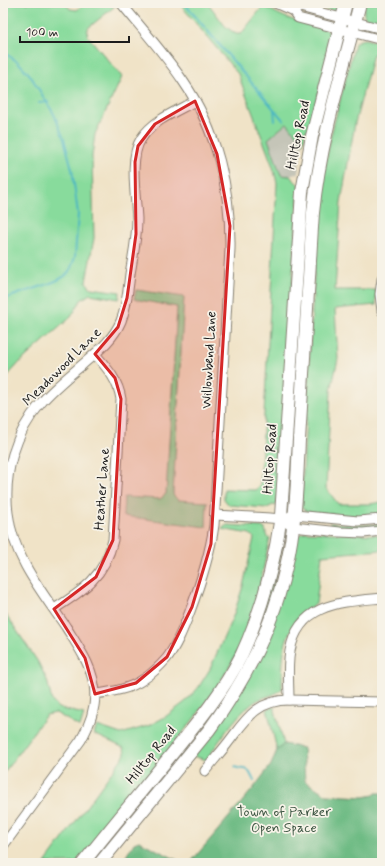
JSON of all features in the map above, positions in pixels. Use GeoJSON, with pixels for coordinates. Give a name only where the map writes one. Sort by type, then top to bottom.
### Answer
{"type":"FeatureCollection","features":[{"type":"Feature","properties":{"kind":"main road","name":"Hilltop Road"},"geometry":{"type":"LineString","coordinates":[[82,863],[196,724],[228,678],[245,647],[259,611],[272,566],[281,520],[302,192],[312,136],[346,3]]}},
{"type":"Feature","properties":{"kind":"main road","name":"Hilltop Road"},"geometry":{"type":"LineString","coordinates":[[100,863],[209,730],[239,686],[258,651],[272,616],[286,567],[294,521],[315,202],[327,131],[360,3]]}},
{"type":"Feature","properties":{"kind":"street","name":"Willowbend Lane"},"geometry":{"type":"LineString","coordinates":[[95,694],[117,690],[136,684],[157,669],[167,657],[179,636],[202,578],[211,544],[215,515],[229,257],[230,226],[226,193],[217,154],[205,121],[195,101],[171,65],[121,3]]}},
{"type":"Feature","properties":{"kind":"street"},"geometry":{"type":"LineString","coordinates":[[275,3],[293,11],[298,18],[341,23],[354,27],[382,40]]}},
{"type":"Feature","properties":{"kind":"street"},"geometry":{"type":"LineString","coordinates":[[354,27],[382,29]]}},
{"type":"Feature","properties":{"kind":"street","name":"Meadowood Lane"},"geometry":{"type":"LineString","coordinates":[[3,846],[82,740],[94,708],[95,694],[92,675],[85,658],[27,569],[13,537],[9,522],[7,503],[9,472],[17,443],[32,415],[49,395],[110,339],[118,327],[127,298],[136,234],[135,162],[138,146],[142,137],[155,124],[195,101]]}},
{"type":"Feature","properties":{"kind":"street"},"geometry":{"type":"LineString","coordinates":[[382,279],[380,294],[382,311]]}},
{"type":"Feature","properties":{"kind":"street","name":"Heather Lane"},"geometry":{"type":"LineString","coordinates":[[54,609],[86,587],[96,577],[105,563],[113,540],[121,399],[114,378],[95,354]]}},
{"type":"Feature","properties":{"kind":"street"},"geometry":{"type":"LineString","coordinates":[[215,515],[294,521],[358,521],[382,519]]}},
{"type":"Feature","properties":{"kind":"street"},"geometry":{"type":"LineString","coordinates":[[294,521],[353,533],[382,532]]}},
{"type":"Feature","properties":{"kind":"street"},"geometry":{"type":"LineString","coordinates":[[289,700],[290,650],[297,632],[306,620],[318,611],[334,603],[382,598]]}},
{"type":"Feature","properties":{"kind":"street"},"geometry":{"type":"LineString","coordinates":[[205,771],[252,713],[270,702],[289,700],[382,702]]}},
{"type":"Feature","properties":{"kind":"highlighted area"},"geometry":{"type":"Polygon","coordinates":[[[195,101],[217,154],[230,226],[211,544],[192,607],[167,657],[136,683],[95,694],[85,658],[54,609],[96,577],[113,540],[121,399],[115,378],[95,354],[118,327],[127,298],[136,234],[135,162],[138,146],[155,124],[195,101]]]}},
{"type":"Feature","properties":{"kind":"shaded area"},"geometry":{"type":"Polygon","coordinates":[[[287,123],[303,143],[298,173],[290,176],[281,175],[268,139],[287,123]]]}},
{"type":"Feature","properties":{"kind":"green space"},"geometry":{"type":"Polygon","coordinates":[[[3,3],[65,3],[70,9],[77,10],[85,3],[111,3],[114,7],[88,28],[87,35],[122,77],[95,134],[92,156],[94,238],[86,282],[91,288],[120,292],[119,299],[90,294],[81,300],[71,317],[20,362],[3,381],[3,3]]]}},
{"type":"Feature","properties":{"kind":"green space"},"geometry":{"type":"Polygon","coordinates":[[[179,3],[208,3],[225,26],[236,34],[241,34],[264,5],[285,17],[325,29],[332,37],[309,131],[306,130],[303,143],[287,123],[268,139],[281,175],[290,176],[299,185],[277,502],[276,506],[273,505],[267,508],[229,505],[224,499],[224,489],[255,490],[260,486],[277,183],[273,167],[238,74],[179,3]]]}},
{"type":"Feature","properties":{"kind":"green space"},"geometry":{"type":"Polygon","coordinates":[[[298,3],[341,3],[338,9],[333,11],[298,3]]]}},
{"type":"Feature","properties":{"kind":"green space"},"geometry":{"type":"Polygon","coordinates":[[[365,3],[382,3],[382,25],[366,19],[364,13],[365,3]]]}},
{"type":"Feature","properties":{"kind":"green space"},"geometry":{"type":"Polygon","coordinates":[[[365,39],[382,43],[382,57],[373,54],[355,123],[341,202],[335,290],[376,290],[376,305],[335,309],[338,359],[331,390],[326,488],[338,504],[370,504],[382,502],[382,515],[358,516],[309,512],[304,510],[301,506],[317,224],[322,182],[331,135],[355,43],[365,39]]]}},
{"type":"Feature","properties":{"kind":"green space"},"geometry":{"type":"Polygon","coordinates":[[[136,290],[184,297],[173,495],[178,500],[207,502],[206,527],[123,516],[124,497],[160,499],[166,494],[177,307],[134,299],[136,290]]]}},
{"type":"Feature","properties":{"kind":"green space"},"geometry":{"type":"Polygon","coordinates":[[[330,523],[362,525],[382,524],[382,528],[330,527],[330,523]]]}},
{"type":"Feature","properties":{"kind":"green space"},"geometry":{"type":"Polygon","coordinates":[[[227,525],[262,527],[265,529],[267,537],[270,538],[258,593],[250,620],[246,633],[232,662],[193,720],[77,863],[45,863],[125,754],[124,748],[94,734],[97,726],[121,734],[148,726],[165,717],[185,702],[198,688],[210,669],[234,614],[243,586],[254,538],[250,534],[221,529],[227,525]]]}},
{"type":"Feature","properties":{"kind":"green space"},"geometry":{"type":"Polygon","coordinates":[[[306,532],[382,535],[382,550],[322,555],[316,604],[296,622],[286,641],[282,689],[275,694],[259,699],[245,709],[227,730],[206,760],[193,756],[236,699],[297,537],[306,532]]]}},
{"type":"Feature","properties":{"kind":"green space"},"geometry":{"type":"Polygon","coordinates":[[[282,540],[276,576],[262,627],[252,653],[219,709],[95,863],[88,863],[216,706],[282,540]]]}},
{"type":"Feature","properties":{"kind":"green space"},"geometry":{"type":"Polygon","coordinates":[[[3,610],[38,662],[47,680],[52,701],[58,708],[84,714],[80,727],[56,713],[46,715],[3,774],[3,610]]]}},
{"type":"Feature","properties":{"kind":"green space"},"geometry":{"type":"Polygon","coordinates":[[[274,707],[284,744],[277,750],[267,709],[274,707]]]}},
{"type":"Feature","properties":{"kind":"green space","name":"Town of Parker Open Space"},"geometry":{"type":"Polygon","coordinates":[[[284,744],[303,748],[305,781],[327,795],[364,797],[374,795],[376,793],[382,793],[382,863],[190,863],[252,790],[271,765],[277,750],[284,744]]]}},
{"type":"Feature","properties":{"kind":"green space"},"geometry":{"type":"Polygon","coordinates":[[[139,841],[183,863],[122,863],[134,843],[139,841]]]}},
{"type":"Feature","properties":{"kind":"waterway"},"geometry":{"type":"LineString","coordinates":[[184,3],[284,121]]}},
{"type":"Feature","properties":{"kind":"waterway"},"geometry":{"type":"LineString","coordinates":[[3,52],[18,62],[30,75],[54,114],[64,139],[72,169],[78,214],[75,257],[67,274],[47,285],[3,300]]}},
{"type":"Feature","properties":{"kind":"waterway"},"geometry":{"type":"LineString","coordinates":[[39,103],[48,102]]}},
{"type":"Feature","properties":{"kind":"waterway"},"geometry":{"type":"LineString","coordinates":[[274,110],[275,121]]}},
{"type":"Feature","properties":{"kind":"waterway"},"geometry":{"type":"LineString","coordinates":[[235,767],[239,769],[246,769],[254,781]]}}]}
